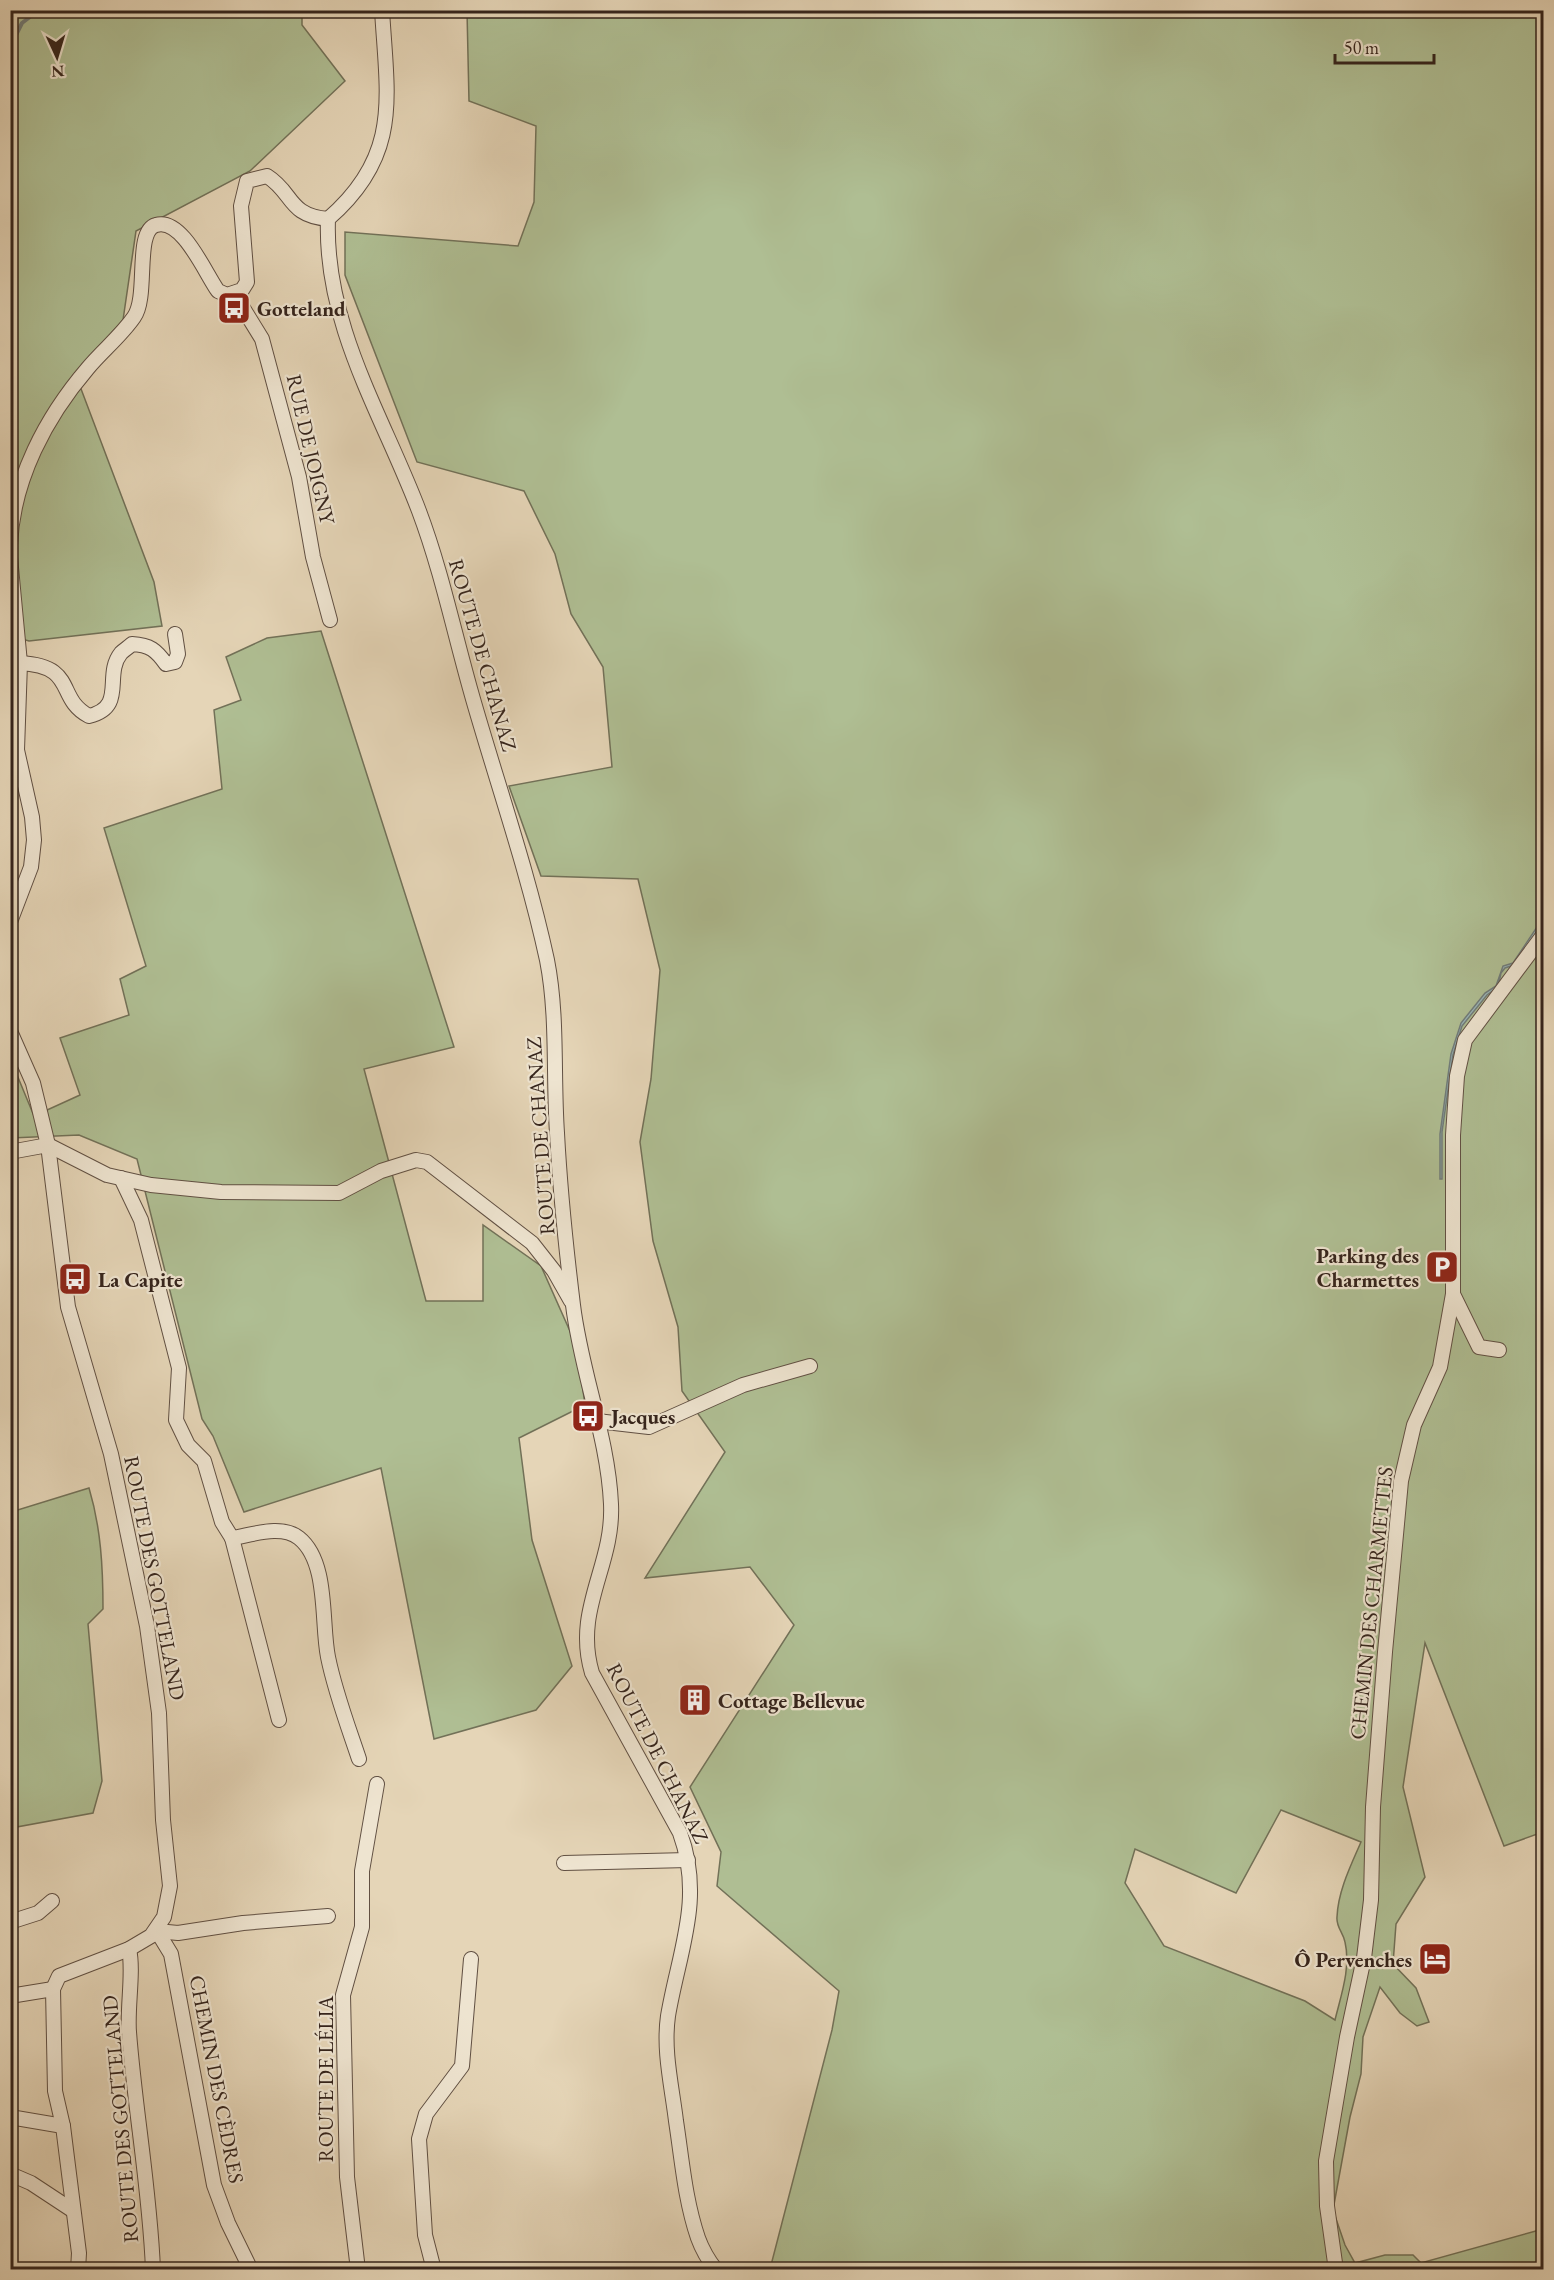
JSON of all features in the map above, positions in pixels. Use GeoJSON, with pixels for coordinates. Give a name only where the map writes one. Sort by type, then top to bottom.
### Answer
{"type":"FeatureCollection","features":[{"type":"Feature","properties":{"kind":"street"},"geometry":{"type":"LineString","coordinates":[[10,545],[15,511],[42,432],[57,407],[88,367],[135,316],[140,301],[144,239],[147,230],[155,225],[166,223],[176,229],[184,237],[218,291],[227,295],[235,295],[247,282],[241,206],[247,181],[267,176],[276,181],[297,209],[314,218],[328,219],[344,206],[364,179],[377,157],[384,135],[387,100],[382,10]]}},
{"type":"Feature","properties":{"kind":"street","name":"ROUTE DE CHANAZ"},"geometry":{"type":"LineString","coordinates":[[328,219],[331,274],[348,344],[423,523],[518,852],[547,962],[555,1041],[557,1134],[573,1305],[607,1475],[610,1524],[607,1550],[586,1620],[588,1660],[592,1673],[680,1833],[688,1860],[692,1887],[690,1917],[668,2018],[667,2053],[687,2192],[698,2239],[716,2270]]}},
{"type":"Feature","properties":{"kind":"street","name":"RUE DE JOIGNY"},"geometry":{"type":"LineString","coordinates":[[235,295],[262,339],[299,477],[313,556],[330,620]]}},
{"type":"Feature","properties":{"kind":"street"},"geometry":{"type":"LineString","coordinates":[[10,556],[20,663],[15,701],[18,759],[32,817],[34,840],[31,867],[10,922]]}},
{"type":"Feature","properties":{"kind":"street"},"geometry":{"type":"LineString","coordinates":[[20,663],[42,664],[54,672],[66,686],[78,710],[89,716],[100,714],[108,707],[113,693],[114,669],[120,654],[132,644],[147,645],[157,651],[166,664],[175,662],[178,654],[175,634]]}},
{"type":"Feature","properties":{"kind":"street","name":"CHEMIN DES CHARMETTES"},"geometry":{"type":"LineString","coordinates":[[1336,2270],[1327,2206],[1326,2161],[1347,2037],[1364,1958],[1369,1912],[1384,1652],[1401,1481],[1414,1425],[1440,1367],[1453,1294],[1453,1135],[1457,1076],[1465,1040],[1544,934]]}},
{"type":"Feature","properties":{"kind":"street","name":"ROUTE DES GOTTELAND"},"geometry":{"type":"LineString","coordinates":[[10,1031],[33,1083],[48,1145],[68,1307],[111,1454],[130,1536],[156,1675],[163,1820],[170,1886],[169,1903],[157,1931]]}},
{"type":"Feature","properties":{"kind":"street"},"geometry":{"type":"LineString","coordinates":[[10,1152],[48,1145],[107,1175],[151,1185],[221,1192],[339,1193],[381,1171],[416,1160],[427,1162],[532,1243],[554,1271],[573,1305]]}},
{"type":"Feature","properties":{"kind":"street"},"geometry":{"type":"LineString","coordinates":[[121,1178],[141,1220],[179,1368],[176,1420],[188,1445],[204,1461],[222,1522],[232,1538],[279,1720]]}},
{"type":"Feature","properties":{"kind":"street"},"geometry":{"type":"LineString","coordinates":[[1453,1294],[1479,1347],[1499,1350]]}},
{"type":"Feature","properties":{"kind":"street"},"geometry":{"type":"LineString","coordinates":[[597,1421],[649,1427],[743,1385],[810,1366]]}},
{"type":"Feature","properties":{"kind":"street"},"geometry":{"type":"LineString","coordinates":[[232,1538],[277,1531],[287,1532],[299,1538],[311,1553],[318,1571],[328,1657],[359,1759]]}},
{"type":"Feature","properties":{"kind":"street","name":"ROUTE DE LÉLIA"},"geometry":{"type":"LineString","coordinates":[[358,2270],[347,2177],[343,1995],[362,1927],[362,1871],[377,1784]]}},
{"type":"Feature","properties":{"kind":"street"},"geometry":{"type":"LineString","coordinates":[[564,1863],[688,1860]]}},
{"type":"Feature","properties":{"kind":"street"},"geometry":{"type":"LineString","coordinates":[[10,1922],[38,1913],[52,1901]]}},
{"type":"Feature","properties":{"kind":"street"},"geometry":{"type":"LineString","coordinates":[[78,2270],[79,2253],[53,2055],[53,1989],[59,1976],[129,1949],[157,1931],[178,1933],[243,1923],[328,1916]]}},
{"type":"Feature","properties":{"kind":"street","name":"CHEMIN DES CÈDRES"},"geometry":{"type":"LineString","coordinates":[[157,1931],[171,1954],[214,2185],[228,2223],[251,2270]]}},
{"type":"Feature","properties":{"kind":"street","name":"ROUTE DES GOTTELAND"},"geometry":{"type":"LineString","coordinates":[[129,1949],[131,1961],[128,1995],[129,2031],[151,2228],[153,2270]]}},
{"type":"Feature","properties":{"kind":"street"},"geometry":{"type":"LineString","coordinates":[[434,2270],[425,2235],[419,2139],[426,2114],[462,2067],[471,1959]]}},
{"type":"Feature","properties":{"kind":"street"},"geometry":{"type":"LineString","coordinates":[[10,1996],[53,1989]]}},
{"type":"Feature","properties":{"kind":"street"},"geometry":{"type":"LineString","coordinates":[[10,2117],[63,2126]]}},
{"type":"Feature","properties":{"kind":"street"},"geometry":{"type":"LineString","coordinates":[[10,2174],[31,2183],[72,2210]]}},
{"type":"Feature","properties":{"kind":"green space"},"geometry":{"type":"Polygon","coordinates":[[[10,11],[302,11],[302,25],[345,81],[250,171],[136,231],[123,320],[75,373],[154,582],[162,626],[29,641],[11,636],[10,11]]]}},
{"type":"Feature","properties":{"kind":"green space"},"geometry":{"type":"Polygon","coordinates":[[[467,11],[1543,11],[1543,1832],[1504,1846],[1425,1643],[1403,1787],[1425,1877],[1396,1924],[1393,1964],[1416,1988],[1429,2022],[1417,2026],[1400,2013],[1380,1987],[1363,2037],[1361,2074],[1350,2117],[1333,2210],[1345,2245],[1355,2263],[1385,2255],[1413,2255],[1421,2263],[1543,2229],[1543,2269],[770,2269],[832,2030],[839,1991],[717,1886],[721,1852],[690,1787],[794,1625],[750,1567],[645,1578],[725,1452],[682,1391],[678,1327],[653,1241],[640,1142],[651,1079],[660,970],[638,879],[541,876],[509,786],[612,767],[603,667],[571,614],[555,554],[524,491],[417,462],[345,275],[345,232],[518,246],[534,202],[536,126],[469,101],[467,11]],[[1281,1810],[1236,1893],[1135,1849],[1125,1883],[1164,1946],[1305,2001],[1335,2020],[1347,1962],[1345,1942],[1337,1921],[1338,1907],[1346,1878],[1361,1842],[1281,1810]]]}},
{"type":"Feature","properties":{"kind":"green space"},"geometry":{"type":"Polygon","coordinates":[[[321,631],[454,1047],[364,1069],[426,1301],[483,1301],[483,1225],[541,1266],[577,1347],[585,1405],[519,1438],[532,1540],[572,1666],[536,1710],[434,1739],[381,1468],[244,1512],[213,1436],[202,1419],[137,1159],[79,1135],[11,1138],[10,1058],[34,1116],[80,1095],[60,1038],[129,1015],[120,979],[146,966],[104,828],[222,789],[214,710],[241,700],[226,657],[267,638],[321,631]]]}},
{"type":"Feature","properties":{"kind":"green space"},"geometry":{"type":"Polygon","coordinates":[[[89,1488],[99,1533],[103,1578],[103,1609],[88,1624],[102,1781],[93,1813],[11,1828],[11,1512],[89,1488]]]}},
{"type":"Feature","properties":{"kind":"water"},"geometry":{"type":"Polygon","coordinates":[[[1543,918],[1541,926],[1514,965],[1505,968],[1501,973],[1498,987],[1487,995],[1462,1026],[1453,1055],[1442,1132],[1442,1179],[1440,1179],[1440,1134],[1451,1054],[1461,1023],[1485,993],[1496,986],[1503,966],[1513,963],[1543,918]]]}},
{"type":"Feature","properties":{"kind":"waterway"},"geometry":{"type":"LineString","coordinates":[[10,47],[22,23],[39,10]]}},
{"type":"Feature","properties":{"kind":"place","name":"Gotteland"},"geometry":{"type":"Point","coordinates":[234,308]}},
{"type":"Feature","properties":{"kind":"place","name":"Parking des Charmettes"},"geometry":{"type":"Point","coordinates":[1442,1267]}},
{"type":"Feature","properties":{"kind":"place","name":"La Capite"},"geometry":{"type":"Point","coordinates":[75,1279]}},
{"type":"Feature","properties":{"kind":"place","name":"Jacques"},"geometry":{"type":"Point","coordinates":[588,1416]}},
{"type":"Feature","properties":{"kind":"place","name":"Cottage Bellevue"},"geometry":{"type":"Point","coordinates":[695,1700]}},
{"type":"Feature","properties":{"kind":"place","name":"Ô Pervenches"},"geometry":{"type":"Point","coordinates":[1435,1959]}}]}
